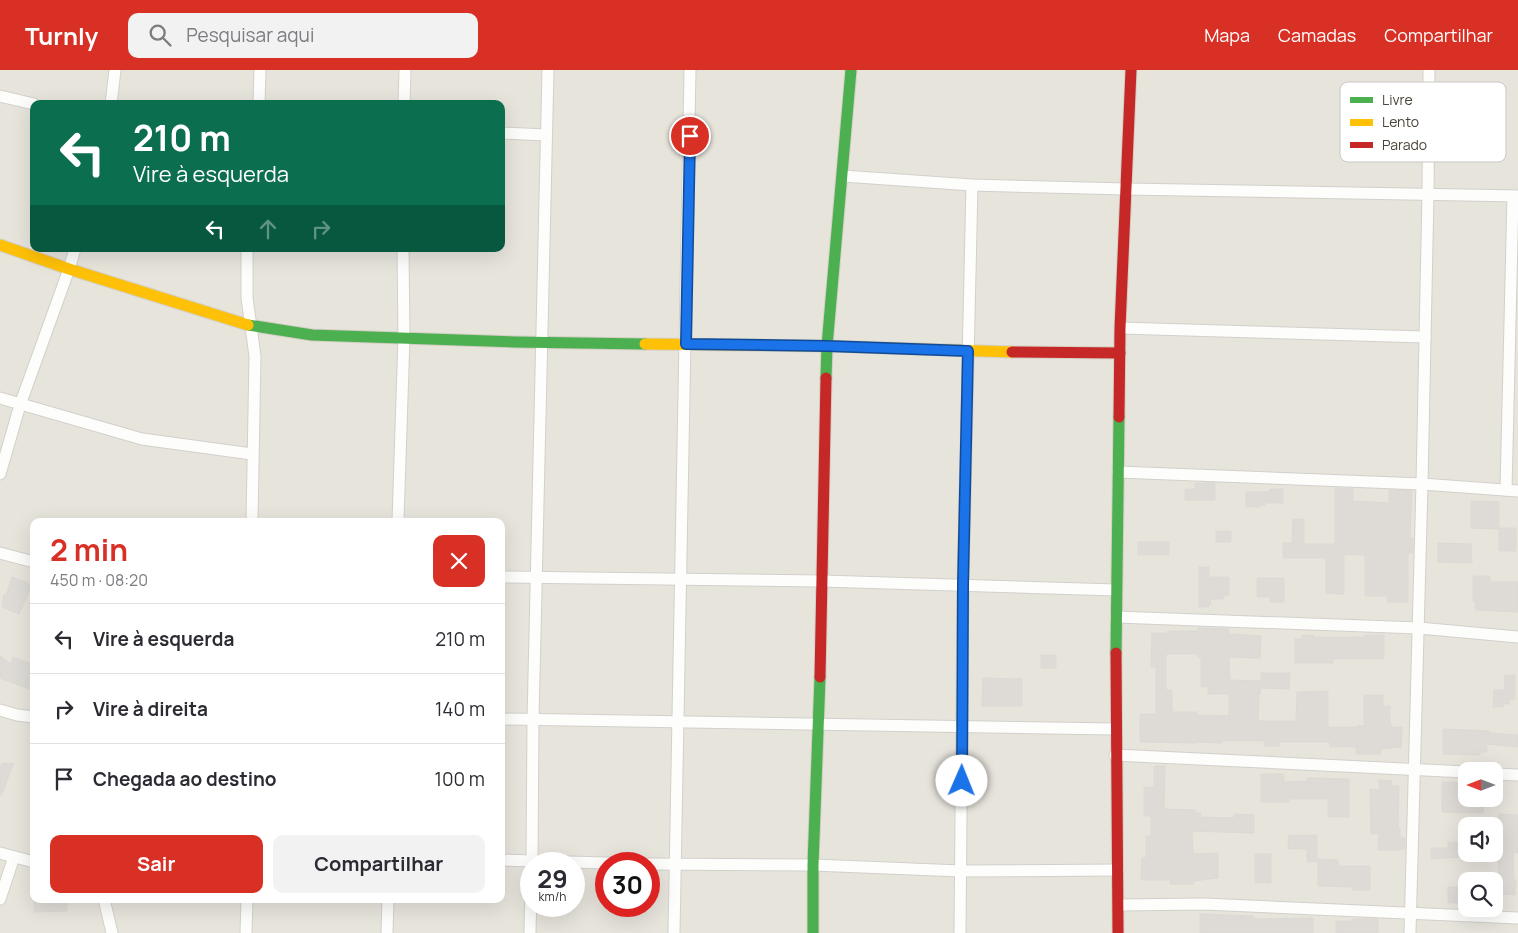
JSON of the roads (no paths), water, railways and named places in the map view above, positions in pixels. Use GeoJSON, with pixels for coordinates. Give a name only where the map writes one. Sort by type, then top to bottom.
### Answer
{"type":"FeatureCollection","features":[{"type":"Feature","properties":{"kind":"street"},"geometry":{"type":"LineString","coordinates":[[111,100],[115,70]]}},
{"type":"Feature","properties":{"kind":"street"},"geometry":{"type":"LineString","coordinates":[[258,100],[260,70]]}},
{"type":"Feature","properties":{"kind":"street"},"geometry":{"type":"LineString","coordinates":[[404,100],[405,70]]}},
{"type":"Feature","properties":{"kind":"street"},"geometry":{"type":"LineString","coordinates":[[532,852],[533,720],[548,70]]}},
{"type":"Feature","properties":{"kind":"street"},"geometry":{"type":"LineString","coordinates":[[674,933],[690,70]]}},
{"type":"Feature","properties":{"kind":"street"},"geometry":{"type":"LineString","coordinates":[[814,933],[812,865],[819,724],[827,346],[843,176],[850,70]]}},
{"type":"Feature","properties":{"kind":"street"},"geometry":{"type":"LineString","coordinates":[[1118,933],[1115,755],[1116,590],[1120,328],[1131,70]]}},
{"type":"Feature","properties":{"kind":"street"},"geometry":{"type":"LineString","coordinates":[[0,96],[30,103]]}},
{"type":"Feature","properties":{"kind":"street"},"geometry":{"type":"LineString","coordinates":[[505,133],[546,135]]}},
{"type":"Feature","properties":{"kind":"street"},"geometry":{"type":"LineString","coordinates":[[1410,933],[1419,628],[1428,162]]}},
{"type":"Feature","properties":{"kind":"street"},"geometry":{"type":"LineString","coordinates":[[843,176],[972,185],[1516,196],[1506,490]]}},
{"type":"Feature","properties":{"kind":"street"},"geometry":{"type":"LineString","coordinates":[[960,933],[963,585],[972,185]]}},
{"type":"Feature","properties":{"kind":"street"},"geometry":{"type":"LineString","coordinates":[[0,245],[69,269],[251,326],[312,335],[515,342],[827,346],[968,351],[1120,353]]}},
{"type":"Feature","properties":{"kind":"street"},"geometry":{"type":"LineString","coordinates":[[0,474],[20,406],[74,252]]}},
{"type":"Feature","properties":{"kind":"street"},"geometry":{"type":"LineString","coordinates":[[247,252],[247,298],[255,356],[252,518]]}},
{"type":"Feature","properties":{"kind":"street"},"geometry":{"type":"LineString","coordinates":[[398,518],[404,337],[403,252]]}},
{"type":"Feature","properties":{"kind":"street"},"geometry":{"type":"LineString","coordinates":[[1120,328],[1425,336]]}},
{"type":"Feature","properties":{"kind":"street"},"geometry":{"type":"LineString","coordinates":[[0,398],[20,406],[142,439],[252,454]]}},
{"type":"Feature","properties":{"kind":"street"},"geometry":{"type":"LineString","coordinates":[[1118,472],[1422,484],[1518,491]]}},
{"type":"Feature","properties":{"kind":"street"},"geometry":{"type":"LineString","coordinates":[[0,553],[30,561]]}},
{"type":"Feature","properties":{"kind":"street"},"geometry":{"type":"LineString","coordinates":[[505,577],[822,581],[1116,590]]}},
{"type":"Feature","properties":{"kind":"street"},"geometry":{"type":"LineString","coordinates":[[1116,617],[1419,628],[1518,637]]}},
{"type":"Feature","properties":{"kind":"street"},"geometry":{"type":"LineString","coordinates":[[0,710],[30,717]]}},
{"type":"Feature","properties":{"kind":"street"},"geometry":{"type":"LineString","coordinates":[[505,719],[1115,729]]}},
{"type":"Feature","properties":{"kind":"street"},"geometry":{"type":"LineString","coordinates":[[1115,755],[1458,772]]}},
{"type":"Feature","properties":{"kind":"street"},"geometry":{"type":"LineString","coordinates":[[1503,774],[1518,775]]}},
{"type":"Feature","properties":{"kind":"street"},"geometry":{"type":"LineString","coordinates":[[0,854],[30,861]]}},
{"type":"Feature","properties":{"kind":"street"},"geometry":{"type":"LineString","coordinates":[[0,899],[14,857]]}},
{"type":"Feature","properties":{"kind":"street"},"geometry":{"type":"LineString","coordinates":[[505,860],[520,861]]}},
{"type":"Feature","properties":{"kind":"street"},"geometry":{"type":"LineString","coordinates":[[660,864],[812,865],[961,871],[1118,870]]}},
{"type":"Feature","properties":{"kind":"street"},"geometry":{"type":"LineString","coordinates":[[105,903],[112,933]]}},
{"type":"Feature","properties":{"kind":"street"},"geometry":{"type":"LineString","coordinates":[[246,933],[247,903]]}},
{"type":"Feature","properties":{"kind":"street"},"geometry":{"type":"LineString","coordinates":[[387,933],[388,903]]}},
{"type":"Feature","properties":{"kind":"street"},"geometry":{"type":"LineString","coordinates":[[1118,905],[1204,904],[1518,918]]}},
{"type":"Feature","properties":{"kind":"street"},"geometry":{"type":"LineString","coordinates":[[530,917],[530,933]]}}]}
